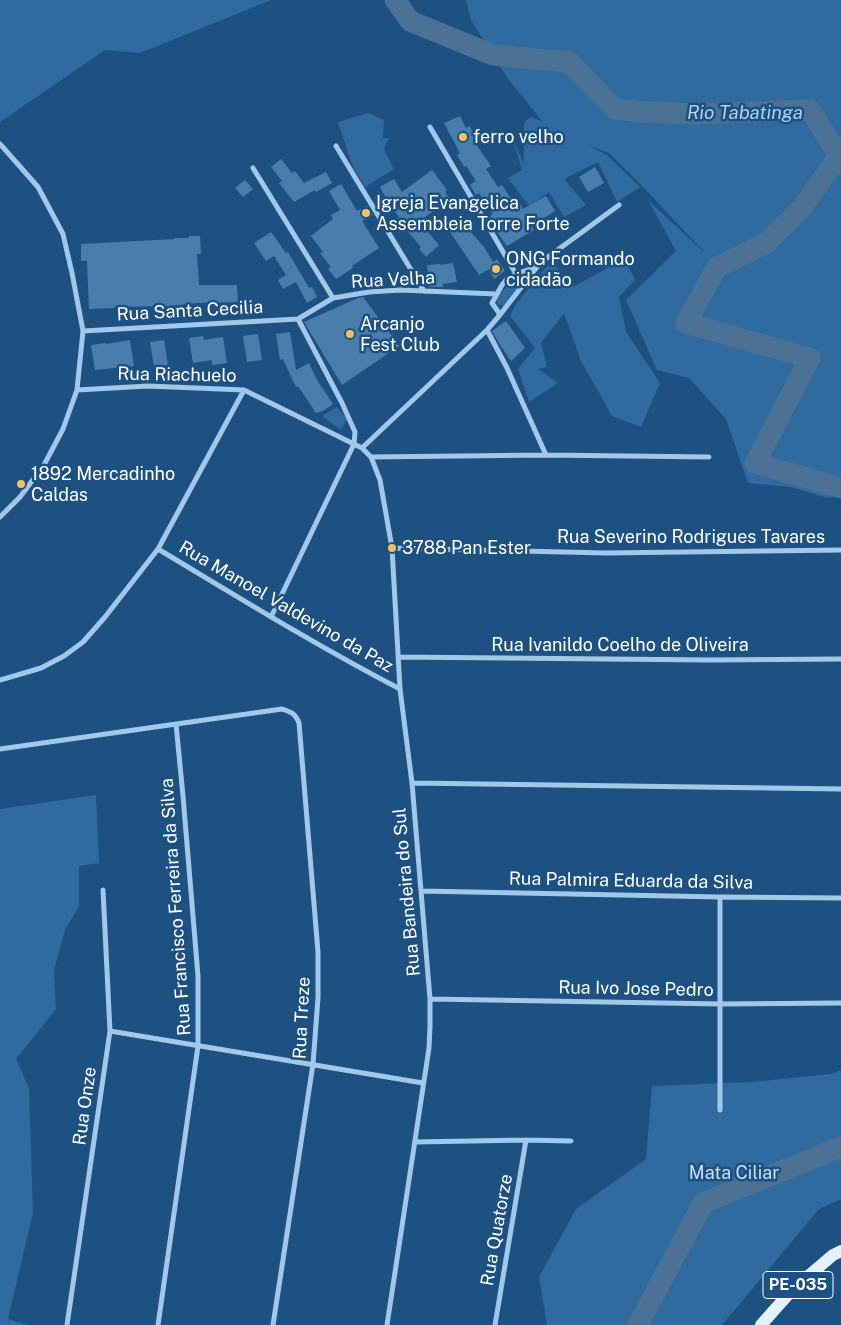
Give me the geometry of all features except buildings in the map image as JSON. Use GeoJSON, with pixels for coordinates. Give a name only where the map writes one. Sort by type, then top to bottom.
{"type":"FeatureCollection","features":[{"type":"Feature","properties":{"kind":"main road","name":"PE-035"},"geometry":{"type":"LineString","coordinates":[[761,1325],[792,1289],[833,1255],[841,1251]]}},
{"type":"Feature","properties":{"kind":"street"},"geometry":{"type":"LineString","coordinates":[[430,127],[516,274]]}},
{"type":"Feature","properties":{"kind":"street"},"geometry":{"type":"LineString","coordinates":[[0,144],[38,186],[63,234],[83,331],[77,390],[63,429],[44,465],[20,497],[0,516]]}},
{"type":"Feature","properties":{"kind":"street"},"geometry":{"type":"LineString","coordinates":[[336,146],[424,291]]}},
{"type":"Feature","properties":{"kind":"street"},"geometry":{"type":"LineString","coordinates":[[253,168],[333,298]]}},
{"type":"Feature","properties":{"kind":"street"},"geometry":{"type":"LineString","coordinates":[[499,316],[492,302],[506,280],[516,274],[534,268],[619,205]]}},
{"type":"Feature","properties":{"kind":"street"},"geometry":{"type":"LineString","coordinates":[[362,448],[487,330],[540,263]]}},
{"type":"Feature","properties":{"kind":"street","name":"Rua Velha"},"geometry":{"type":"LineString","coordinates":[[298,319],[333,298],[369,292],[400,290],[496,294]]}},
{"type":"Feature","properties":{"kind":"street"},"geometry":{"type":"LineString","coordinates":[[271,617],[354,444],[355,432],[342,402],[298,319]]}},
{"type":"Feature","properties":{"kind":"street","name":"Rua Santa Cecilia"},"geometry":{"type":"LineString","coordinates":[[83,331],[298,319]]}},
{"type":"Feature","properties":{"kind":"street"},"geometry":{"type":"LineString","coordinates":[[487,330],[546,455]]}},
{"type":"Feature","properties":{"kind":"street","name":"Rua Riachuelo"},"geometry":{"type":"LineString","coordinates":[[77,390],[148,386],[244,390],[354,444]]}},
{"type":"Feature","properties":{"kind":"street"},"geometry":{"type":"LineString","coordinates":[[0,680],[41,668],[64,656],[83,642],[105,617],[158,549],[244,390]]}},
{"type":"Feature","properties":{"kind":"street","name":"Rua Bandeira do Sul"},"geometry":{"type":"LineString","coordinates":[[354,444],[362,448],[371,457],[380,480],[392,548],[400,689],[412,783],[430,999],[429,1048],[387,1325]]}},
{"type":"Feature","properties":{"kind":"street"},"geometry":{"type":"LineString","coordinates":[[371,457],[546,455],[709,457]]}},
{"type":"Feature","properties":{"kind":"street","name":"Rua Severino Rodrigues Tavares"},"geometry":{"type":"LineString","coordinates":[[392,548],[606,553],[841,550]]}},
{"type":"Feature","properties":{"kind":"street","name":"Rua Manoel Valdevino da Paz"},"geometry":{"type":"LineString","coordinates":[[158,549],[347,661],[400,689]]}},
{"type":"Feature","properties":{"kind":"street","name":"Rua Ivanildo Coelho de Oliveira"},"geometry":{"type":"LineString","coordinates":[[399,657],[701,660],[841,659]]}},
{"type":"Feature","properties":{"kind":"street","name":"Rua Treze"},"geometry":{"type":"LineString","coordinates":[[176,724],[282,709],[296,715],[299,723],[318,952],[318,998],[313,1064],[273,1325]]}},
{"type":"Feature","properties":{"kind":"street"},"geometry":{"type":"LineString","coordinates":[[0,748],[176,724]]}},
{"type":"Feature","properties":{"kind":"street","name":"Rua Francisco Ferreira da Silva"},"geometry":{"type":"LineString","coordinates":[[158,1325],[198,1046],[198,976],[176,724]]}},
{"type":"Feature","properties":{"kind":"street"},"geometry":{"type":"LineString","coordinates":[[412,783],[841,789]]}},
{"type":"Feature","properties":{"kind":"street","name":"Rua Onze"},"geometry":{"type":"LineString","coordinates":[[67,1325],[110,1031],[103,890]]}},
{"type":"Feature","properties":{"kind":"street","name":"Rua Palmira Eduarda da Silva"},"geometry":{"type":"LineString","coordinates":[[421,891],[841,898]]}},
{"type":"Feature","properties":{"kind":"street"},"geometry":{"type":"LineString","coordinates":[[720,897],[720,1110]]}},
{"type":"Feature","properties":{"kind":"street","name":"Rua Ivo Jose Pedro"},"geometry":{"type":"LineString","coordinates":[[430,999],[721,1004],[841,1003]]}},
{"type":"Feature","properties":{"kind":"street"},"geometry":{"type":"LineString","coordinates":[[110,1031],[424,1083]]}},
{"type":"Feature","properties":{"kind":"street"},"geometry":{"type":"LineString","coordinates":[[415,1142],[526,1140],[571,1142]]}},
{"type":"Feature","properties":{"kind":"street","name":"Rua Quatorze"},"geometry":{"type":"LineString","coordinates":[[495,1325],[526,1140]]}},
{"type":"Feature","properties":{"kind":"green space"},"geometry":{"type":"Polygon","coordinates":[[[0,0],[271,0],[140,53],[105,50],[0,122],[0,0]]]}},
{"type":"Feature","properties":{"kind":"green space"},"geometry":{"type":"Polygon","coordinates":[[[466,0],[841,0],[841,495],[828,498],[791,487],[748,483],[726,419],[689,378],[657,370],[626,300],[676,251],[648,200],[708,256],[609,153],[588,145],[607,155],[640,187],[617,202],[598,162],[564,179],[586,205],[564,217],[549,192],[529,206],[508,178],[522,170],[513,140],[524,164],[524,122],[531,117],[543,122],[509,80],[471,20],[466,0]]]}},
{"type":"Feature","properties":{"kind":"green space"},"geometry":{"type":"Polygon","coordinates":[[[368,113],[384,120],[383,138],[389,138],[384,149],[394,169],[365,187],[352,165],[338,122],[368,113]]]}},
{"type":"Feature","properties":{"kind":"green space"},"geometry":{"type":"Polygon","coordinates":[[[611,254],[624,258],[635,280],[619,297],[626,332],[660,383],[641,427],[612,416],[581,361],[564,313],[541,343],[547,367],[538,369],[558,383],[529,402],[518,369],[535,348],[510,316],[516,304],[547,266],[555,265],[573,287],[606,269],[611,254]]]}},
{"type":"Feature","properties":{"kind":"green space"},"geometry":{"type":"Polygon","coordinates":[[[526,275],[522,285],[504,306],[498,305],[497,300],[506,287],[512,281],[526,275]]]}},
{"type":"Feature","properties":{"kind":"green space"},"geometry":{"type":"Polygon","coordinates":[[[337,407],[347,419],[341,430],[322,416],[337,407]]]}},
{"type":"Feature","properties":{"kind":"green space"},"geometry":{"type":"Polygon","coordinates":[[[96,795],[99,863],[79,866],[79,906],[65,930],[54,971],[56,1009],[16,1059],[29,1088],[33,1213],[8,1319],[28,1325],[0,1325],[0,809],[96,795]]]}},
{"type":"Feature","properties":{"kind":"green space","name":"Mata Ciliar"},"geometry":{"type":"Polygon","coordinates":[[[841,1070],[841,1199],[819,1209],[722,1325],[547,1325],[539,1277],[576,1209],[646,1159],[652,1086],[752,1082],[831,1074],[841,1070]]]}},
{"type":"Feature","properties":{"kind":"waterway","name":"Rio Tabatinga"},"geometry":{"type":"LineString","coordinates":[[395,0],[410,21],[493,55],[569,62],[615,109],[696,114],[810,110],[839,156],[801,209],[765,244],[717,267],[686,323],[810,358],[755,463],[841,488]]}},
{"type":"Feature","properties":{"kind":"waterway","name":"Rio Tabatinga"},"geometry":{"type":"LineString","coordinates":[[638,1325],[703,1203],[841,1147]]}},
{"type":"Feature","properties":{"kind":"place","name":"ferro velho"},"geometry":{"type":"Point","coordinates":[463,137]}},
{"type":"Feature","properties":{"kind":"place","name":"Igreja Evangelica Assembleia Torre Forte"},"geometry":{"type":"Point","coordinates":[366,213]}},
{"type":"Feature","properties":{"kind":"place","name":"ONG Formando cidadão"},"geometry":{"type":"Point","coordinates":[496,269]}},
{"type":"Feature","properties":{"kind":"place","name":"Arcanjo Fest Club"},"geometry":{"type":"Point","coordinates":[350,334]}},
{"type":"Feature","properties":{"kind":"place","name":"1892 Mercadinho Caldas"},"geometry":{"type":"Point","coordinates":[21,484]}},
{"type":"Feature","properties":{"kind":"place","name":"3788 Pan Ester"},"geometry":{"type":"Point","coordinates":[392,548]}}]}
